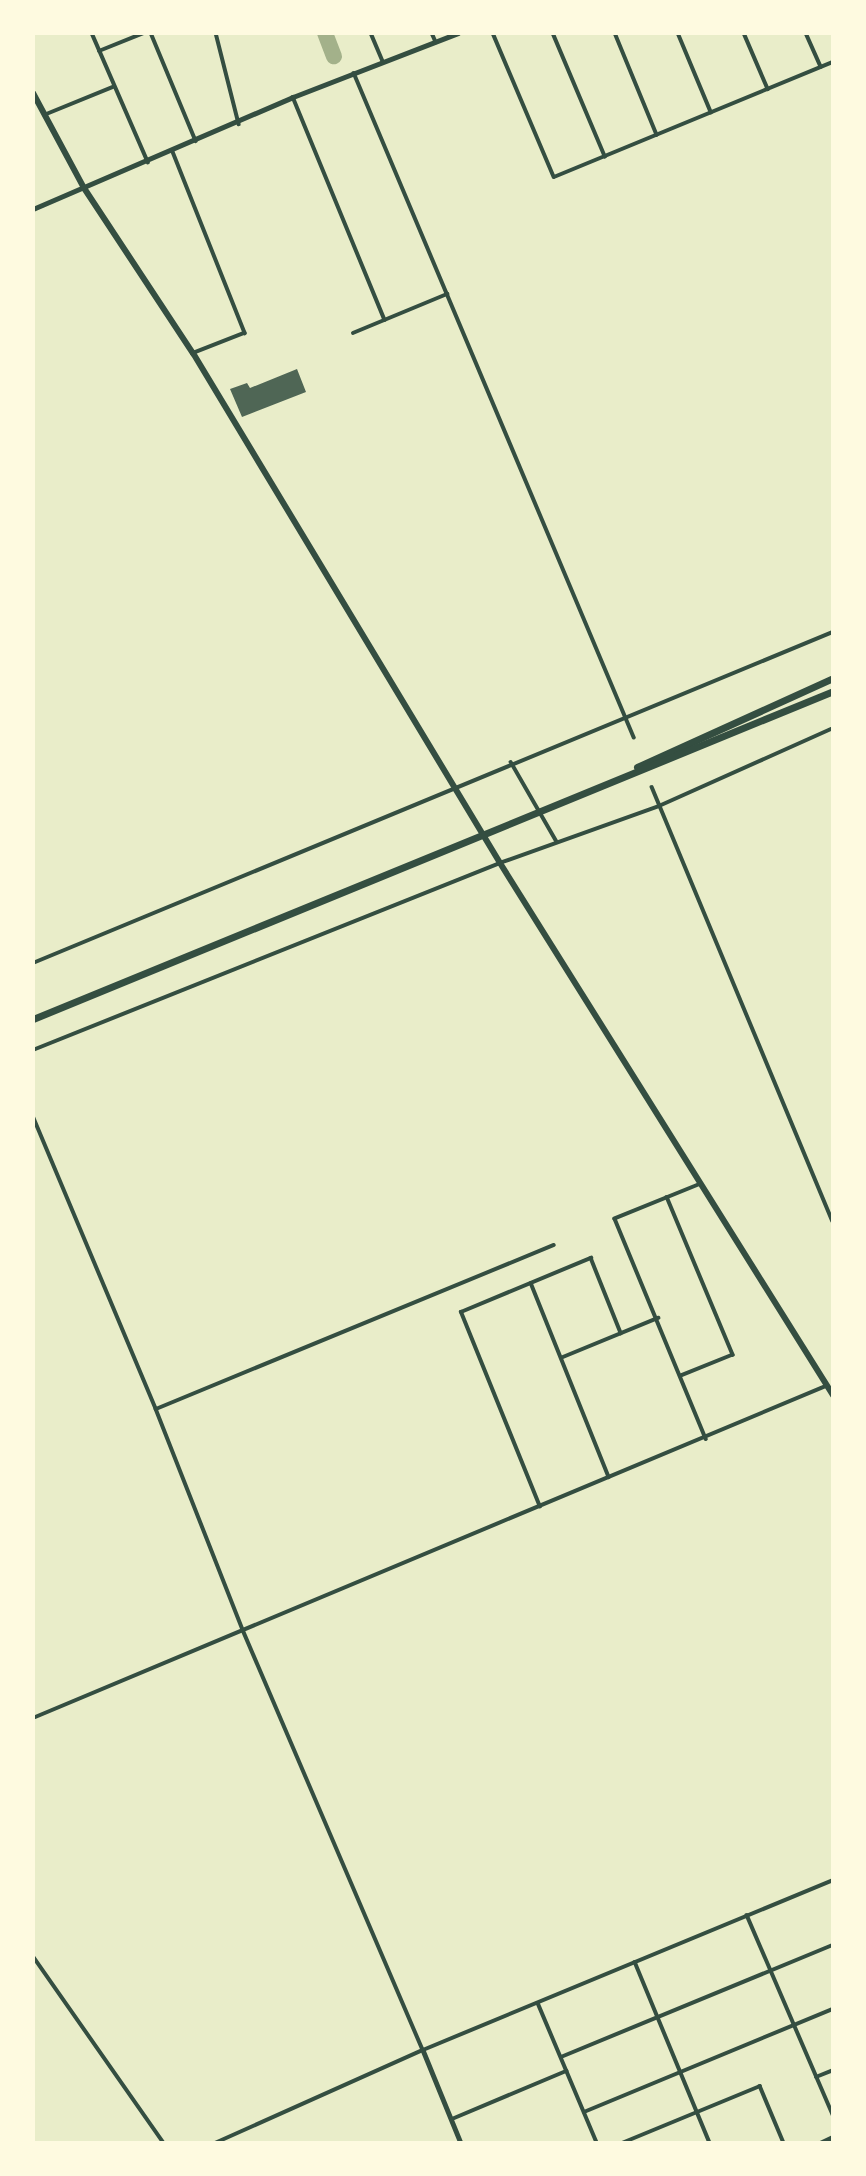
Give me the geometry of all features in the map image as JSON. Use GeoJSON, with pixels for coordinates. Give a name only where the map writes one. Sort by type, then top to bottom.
{"type":"FeatureCollection","features":[{"type":"Feature","properties":{"kind":"highway"},"geometry":{"type":"LineString","coordinates":[[33,93],[84,188],[193,353],[500,863],[833,1395]]}},
{"type":"Feature","properties":{"kind":"highway"},"geometry":{"type":"LineString","coordinates":[[569,798],[833,678]]}},
{"type":"Feature","properties":{"kind":"highway"},"geometry":{"type":"LineString","coordinates":[[33,1019],[833,691]]}},
{"type":"Feature","properties":{"kind":"street"},"geometry":{"type":"LineString","coordinates":[[92,33],[113,87],[148,162]]}},
{"type":"Feature","properties":{"kind":"street"},"geometry":{"type":"LineString","coordinates":[[99,51],[144,33]]}},
{"type":"Feature","properties":{"kind":"street"},"geometry":{"type":"LineString","coordinates":[[151,33],[196,141]]}},
{"type":"Feature","properties":{"kind":"street"},"geometry":{"type":"LineString","coordinates":[[216,33],[239,124]]}},
{"type":"Feature","properties":{"kind":"street"},"geometry":{"type":"LineString","coordinates":[[371,33],[383,61]]}},
{"type":"Feature","properties":{"kind":"street"},"geometry":{"type":"LineString","coordinates":[[432,33],[436,42]]}},
{"type":"Feature","properties":{"kind":"street"},"geometry":{"type":"LineString","coordinates":[[33,209],[239,124],[293,97],[458,33]]}},
{"type":"Feature","properties":{"kind":"street"},"geometry":{"type":"LineString","coordinates":[[493,33],[554,177],[833,62]]}},
{"type":"Feature","properties":{"kind":"street"},"geometry":{"type":"LineString","coordinates":[[553,33],[605,156]]}},
{"type":"Feature","properties":{"kind":"street"},"geometry":{"type":"LineString","coordinates":[[615,33],[657,135]]}},
{"type":"Feature","properties":{"kind":"street"},"geometry":{"type":"LineString","coordinates":[[678,33],[711,112]]}},
{"type":"Feature","properties":{"kind":"street"},"geometry":{"type":"LineString","coordinates":[[744,33],[768,89]]}},
{"type":"Feature","properties":{"kind":"street"},"geometry":{"type":"LineString","coordinates":[[806,33],[821,67]]}},
{"type":"Feature","properties":{"kind":"street"},"geometry":{"type":"LineString","coordinates":[[354,73],[628,717],[634,737]]}},
{"type":"Feature","properties":{"kind":"street"},"geometry":{"type":"LineString","coordinates":[[43,116],[113,87]]}},
{"type":"Feature","properties":{"kind":"street"},"geometry":{"type":"LineString","coordinates":[[293,97],[384,320]]}},
{"type":"Feature","properties":{"kind":"street"},"geometry":{"type":"LineString","coordinates":[[173,152],[245,333],[193,353]]}},
{"type":"Feature","properties":{"kind":"street"},"geometry":{"type":"LineString","coordinates":[[354,333],[447,293]]}},
{"type":"Feature","properties":{"kind":"street"},"geometry":{"type":"LineString","coordinates":[[33,963],[511,762],[833,632]]}},
{"type":"Feature","properties":{"kind":"street"},"geometry":{"type":"LineString","coordinates":[[33,1050],[500,863],[659,806],[833,728]]}},
{"type":"Feature","properties":{"kind":"street"},"geometry":{"type":"LineString","coordinates":[[511,762],[557,842]]}},
{"type":"Feature","properties":{"kind":"street"},"geometry":{"type":"LineString","coordinates":[[652,787],[833,1221]]}},
{"type":"Feature","properties":{"kind":"street"},"geometry":{"type":"LineString","coordinates":[[33,1116],[156,1409],[243,1630],[461,2143]]}},
{"type":"Feature","properties":{"kind":"street"},"geometry":{"type":"LineString","coordinates":[[701,1183],[615,1219],[706,1439]]}},
{"type":"Feature","properties":{"kind":"street"},"geometry":{"type":"LineString","coordinates":[[667,1197],[733,1355],[681,1376]]}},
{"type":"Feature","properties":{"kind":"street"},"geometry":{"type":"LineString","coordinates":[[156,1409],[554,1245]]}},
{"type":"Feature","properties":{"kind":"street"},"geometry":{"type":"LineString","coordinates":[[540,1507],[461,1311],[591,1258],[621,1333]]}},
{"type":"Feature","properties":{"kind":"street"},"geometry":{"type":"LineString","coordinates":[[531,1283],[609,1478]]}},
{"type":"Feature","properties":{"kind":"street"},"geometry":{"type":"LineString","coordinates":[[562,1357],[658,1318]]}},
{"type":"Feature","properties":{"kind":"street"},"geometry":{"type":"LineString","coordinates":[[33,1718],[706,1439],[827,1385]]}},
{"type":"Feature","properties":{"kind":"street"},"geometry":{"type":"LineString","coordinates":[[215,2143],[423,2050],[833,1880]]}},
{"type":"Feature","properties":{"kind":"street"},"geometry":{"type":"LineString","coordinates":[[747,1915],[833,2115]]}},
{"type":"Feature","properties":{"kind":"street"},"geometry":{"type":"LineString","coordinates":[[561,2057],[833,1945]]}},
{"type":"Feature","properties":{"kind":"street"},"geometry":{"type":"LineString","coordinates":[[33,1956],[164,2143]]}},
{"type":"Feature","properties":{"kind":"street"},"geometry":{"type":"LineString","coordinates":[[635,1962],[710,2143]]}},
{"type":"Feature","properties":{"kind":"street"},"geometry":{"type":"LineString","coordinates":[[538,2002],[595,2142]]}},
{"type":"Feature","properties":{"kind":"street"},"geometry":{"type":"LineString","coordinates":[[584,2112],[833,2009]]}},
{"type":"Feature","properties":{"kind":"street"},"geometry":{"type":"LineString","coordinates":[[817,2077],[833,2070]]}},
{"type":"Feature","properties":{"kind":"street"},"geometry":{"type":"LineString","coordinates":[[452,2119],[567,2071]]}},
{"type":"Feature","properties":{"kind":"street"},"geometry":{"type":"LineString","coordinates":[[622,2143],[760,2086],[784,2143]]}},
{"type":"Feature","properties":{"kind":"street"},"geometry":{"type":"LineString","coordinates":[[820,2143],[833,2137]]}},
{"type":"Feature","properties":{"kind":"building"},"geometry":{"type":"Polygon","coordinates":[[[297,369],[306,392],[242,417],[230,389],[247,383],[250,388],[297,369]]]}},
{"type":"Feature","properties":{"kind":"waterway"},"geometry":{"type":"LineString","coordinates":[[325,33],[334,56]]}}]}
